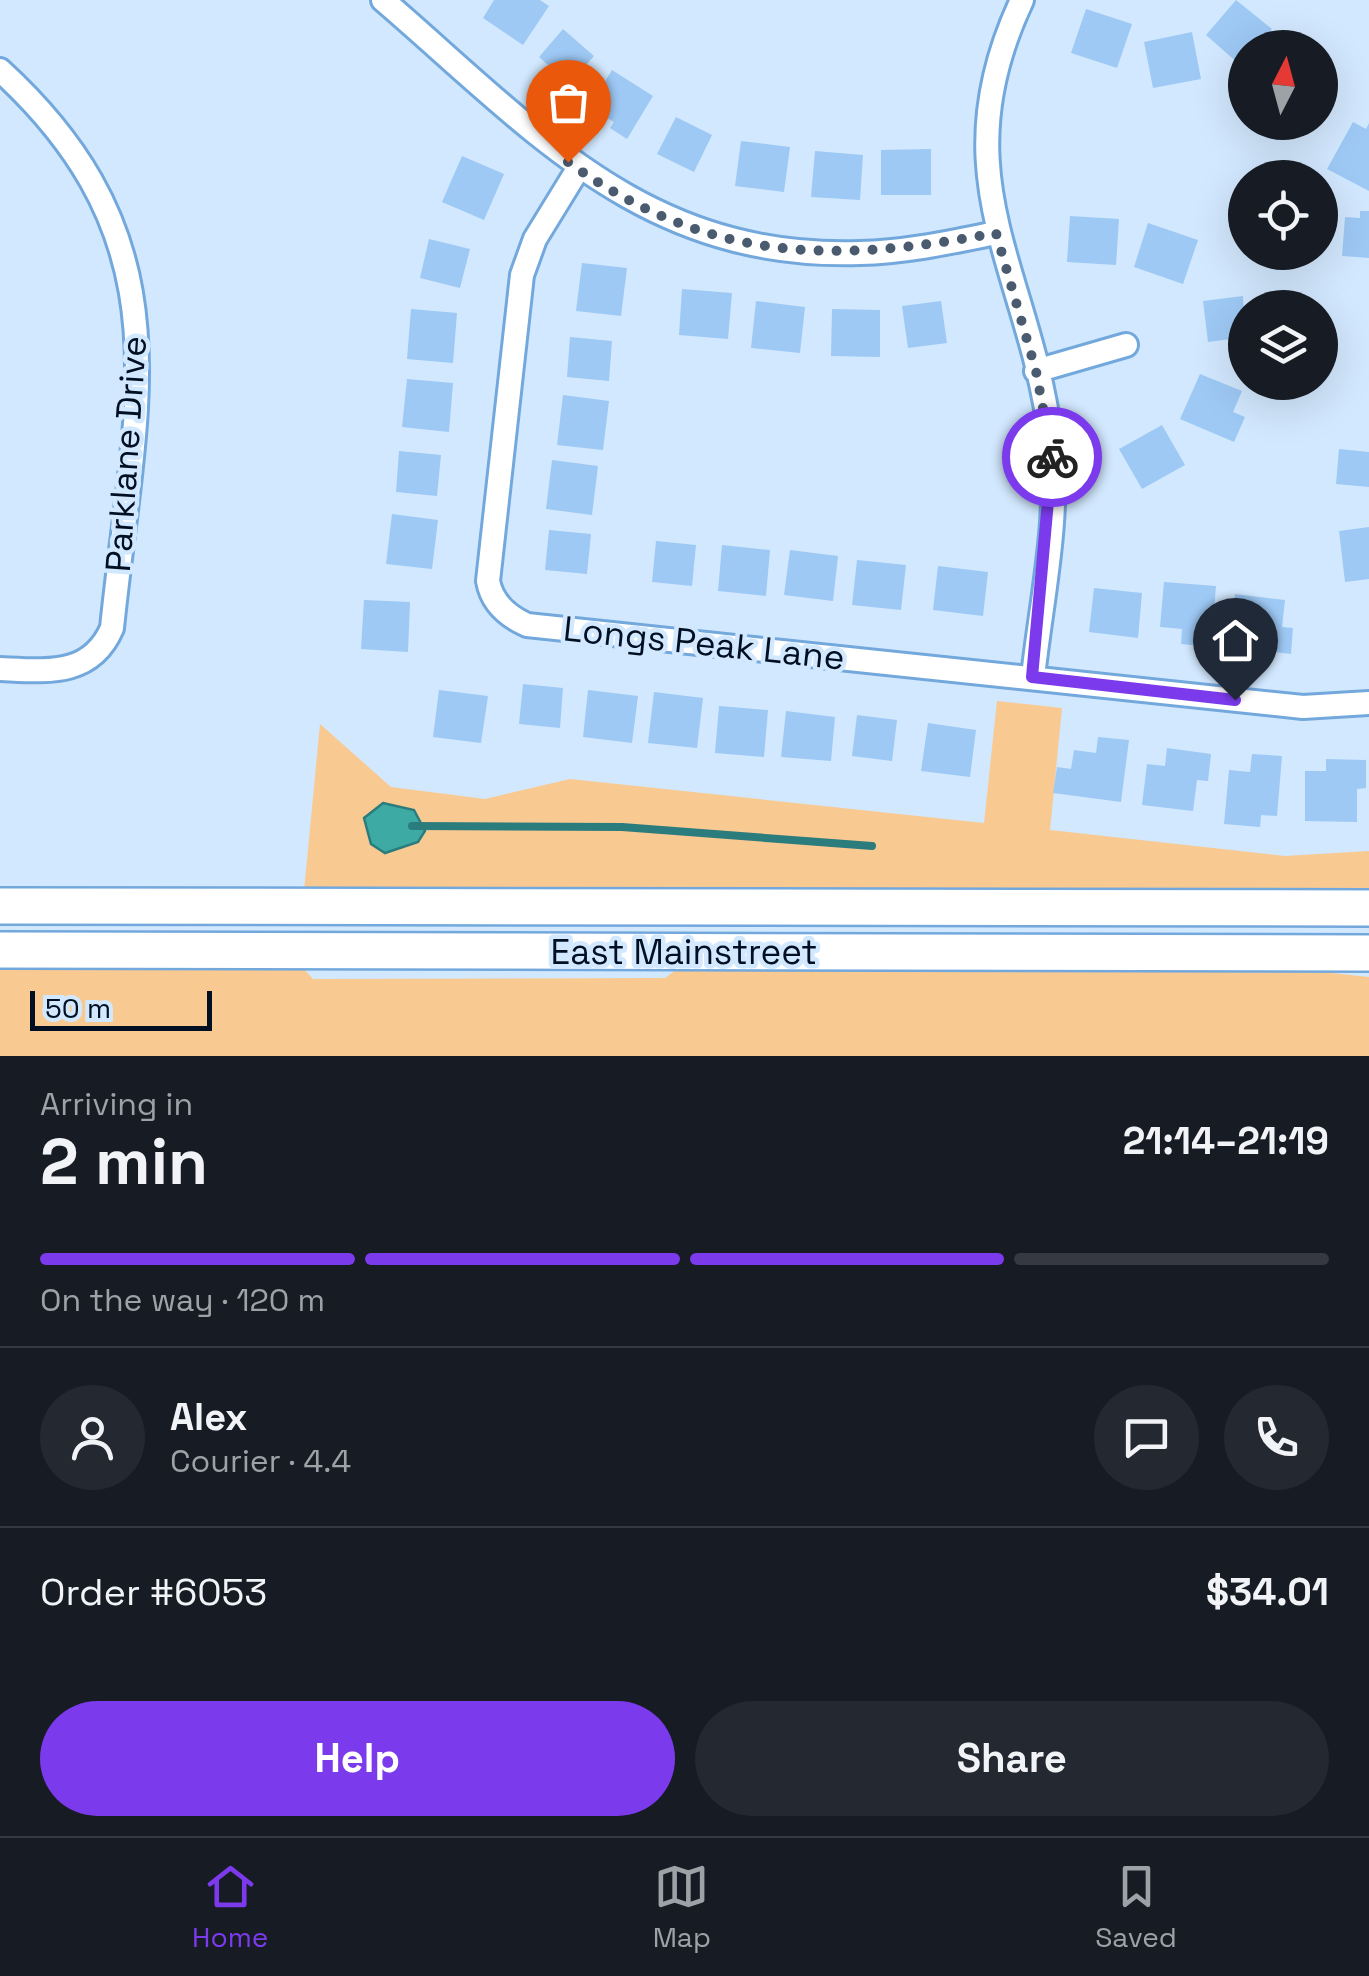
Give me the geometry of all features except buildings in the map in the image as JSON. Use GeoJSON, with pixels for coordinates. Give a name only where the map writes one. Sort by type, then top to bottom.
{"type":"FeatureCollection","features":[{"type":"Feature","properties":{"kind":"main road","name":"East Mainstreet"},"geometry":{"type":"LineString","coordinates":[[0,906],[1369,908]]}},
{"type":"Feature","properties":{"kind":"main road","name":"East Mainstreet"},"geometry":{"type":"LineString","coordinates":[[0,950],[1369,953]]}},
{"type":"Feature","properties":{"kind":"street"},"geometry":{"type":"LineString","coordinates":[[383,0],[578,169],[625,198],[680,223],[785,250],[873,253],[996,233]]}},
{"type":"Feature","properties":{"kind":"street"},"geometry":{"type":"LineString","coordinates":[[1022,0],[1000,56],[987,126],[988,186],[996,233],[1036,371],[1048,424],[1053,478],[1032,677]]}},
{"type":"Feature","properties":{"kind":"street","name":"Parklane Drive"},"geometry":{"type":"LineString","coordinates":[[0,70],[68,146],[113,221],[128,262],[139,356],[112,628],[102,650],[86,663],[65,668],[0,669]]}},
{"type":"Feature","properties":{"kind":"street"},"geometry":{"type":"LineString","coordinates":[[479,622],[499,606],[488,581],[522,275],[535,239],[578,169]]}},
{"type":"Feature","properties":{"kind":"street"},"geometry":{"type":"LineString","coordinates":[[1036,371],[1126,345]]}},
{"type":"Feature","properties":{"kind":"street","name":"Longs Peak Lane"},"geometry":{"type":"LineString","coordinates":[[499,606],[527,624],[1304,707],[1369,703]]}},
{"type":"Feature","properties":{"kind":"shaded area"},"geometry":{"type":"Polygon","coordinates":[[[997,701],[1062,708],[1050,830],[1285,856],[1369,851],[1369,892],[304,891],[320,724],[391,787],[485,799],[570,779],[984,823],[997,701]]]}},
{"type":"Feature","properties":{"kind":"shaded area"},"geometry":{"type":"Polygon","coordinates":[[[383,803],[414,810],[425,831],[418,842],[385,853],[371,844],[364,818],[383,803]]]}},
{"type":"Feature","properties":{"kind":"shaded area"},"geometry":{"type":"Polygon","coordinates":[[[0,966],[302,967],[313,979],[665,978],[680,967],[1304,970],[1369,977],[1369,1056],[0,1056],[0,966]]]}},
{"type":"Feature","properties":{"kind":"waterway"},"geometry":{"type":"LineString","coordinates":[[412,826],[622,827],[872,846]]}},
{"type":"Feature","properties":{"kind":"way so far"},"geometry":{"type":"LineString","coordinates":[[568,162],[655,213],[726,238],[785,250],[861,254],[996,233],[1023,319],[1052,457]]}},
{"type":"Feature","properties":{"kind":"route"},"geometry":{"type":"LineString","coordinates":[[1052,457],[1052,494],[1032,677],[1235,700]]}}]}
